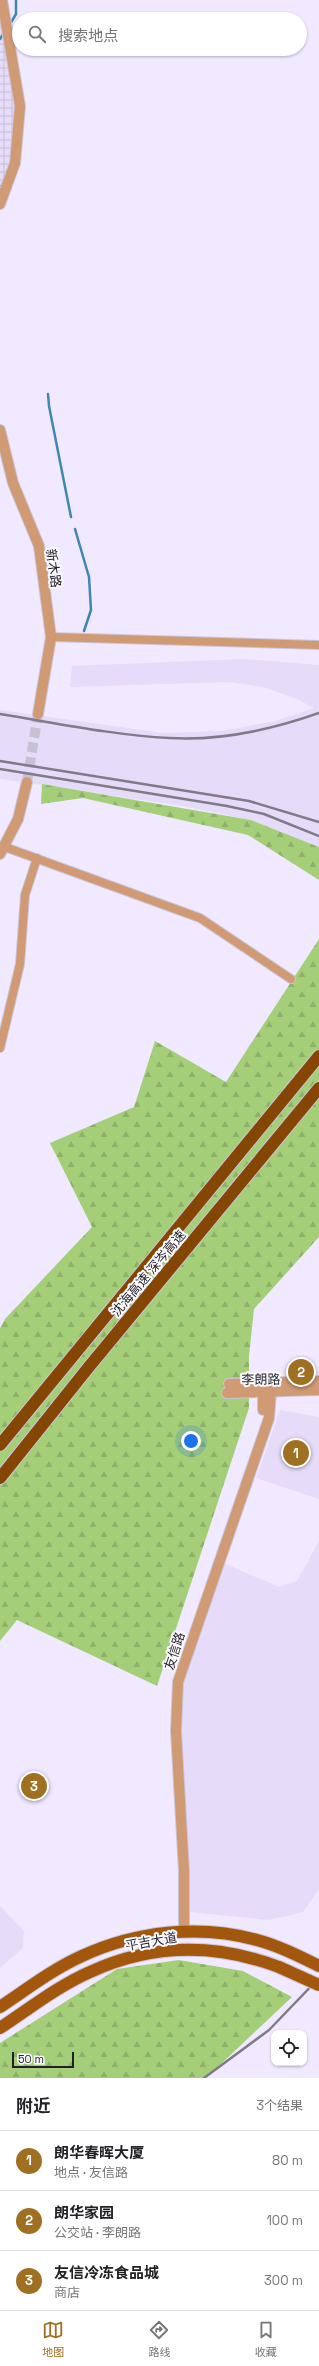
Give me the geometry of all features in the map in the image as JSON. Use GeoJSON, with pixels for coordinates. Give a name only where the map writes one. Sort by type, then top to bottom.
{"type":"FeatureCollection","features":[{"type":"Feature","properties":{"kind":"highway","name":"沈海高速 深岑高速"},"geometry":{"type":"LineString","coordinates":[[0,1445],[260,1125],[319,1056]]}},
{"type":"Feature","properties":{"kind":"highway","name":"沈海高速 深岑高速"},"geometry":{"type":"LineString","coordinates":[[0,1478],[88,1368],[319,1088]]}},
{"type":"Feature","properties":{"kind":"main road","name":"平吉大道"},"geometry":{"type":"LineString","coordinates":[[0,2007],[55,1970],[83,1955],[144,1936],[181,1931],[228,1934],[258,1940],[319,1966]]}},
{"type":"Feature","properties":{"kind":"main road","name":"平吉大道"},"geometry":{"type":"LineString","coordinates":[[0,2028],[64,1985],[90,1972],[148,1953],[173,1949],[226,1951],[253,1957],[319,1985]]}},
{"type":"Feature","properties":{"kind":"street"},"geometry":{"type":"LineString","coordinates":[[0,204],[15,163],[20,106],[2,0]]}},
{"type":"Feature","properties":{"kind":"street","name":"新木路"},"geometry":{"type":"LineString","coordinates":[[0,430],[12,483],[39,546],[51,637],[38,714]]}},
{"type":"Feature","properties":{"kind":"street"},"geometry":{"type":"LineString","coordinates":[[51,637],[319,645]]}},
{"type":"Feature","properties":{"kind":"street"},"geometry":{"type":"LineString","coordinates":[[27,782],[18,819],[3,851],[37,858],[200,918],[291,979]]}},
{"type":"Feature","properties":{"kind":"street"},"geometry":{"type":"LineString","coordinates":[[0,1048],[20,964],[26,895],[37,858]]}},
{"type":"Feature","properties":{"kind":"street","name":"李朗路"},"geometry":{"type":"LineString","coordinates":[[319,1381],[228,1388],[267,1392],[319,1390]]}},
{"type":"Feature","properties":{"kind":"street","name":"友信路"},"geometry":{"type":"LineString","coordinates":[[181,1931],[184,1871],[176,1731],[178,1682],[269,1418],[267,1392]]}},
{"type":"Feature","properties":{"kind":"shaded area"},"geometry":{"type":"Polygon","coordinates":[[[0,18],[15,106],[10,162],[0,190],[0,18]]]}},
{"type":"Feature","properties":{"kind":"shaded area"},"geometry":{"type":"Polygon","coordinates":[[[243,659],[319,665],[319,847],[251,820],[183,806],[0,779],[0,710],[163,733],[222,731],[275,721],[314,708],[297,699],[263,687],[230,682],[70,687],[72,666],[243,659]]]}},
{"type":"Feature","properties":{"kind":"shaded area"},"geometry":{"type":"Polygon","coordinates":[[[280,1410],[319,1417],[319,1499],[256,1478],[280,1410]]]}},
{"type":"Feature","properties":{"kind":"shaded area"},"geometry":{"type":"Polygon","coordinates":[[[319,1541],[319,1889],[303,1912],[269,1920],[190,1912],[184,1907],[178,1681],[221,1562],[279,1587],[297,1581],[319,1541]]]}},
{"type":"Feature","properties":{"kind":"shaded area"},"geometry":{"type":"Polygon","coordinates":[[[0,1906],[24,1931],[23,1948],[0,1968],[0,1906]]]}},
{"type":"Feature","properties":{"kind":"green space"},"geometry":{"type":"Polygon","coordinates":[[[42,784],[251,820],[319,847],[319,880],[248,835],[83,798],[41,804],[42,784]]]}},
{"type":"Feature","properties":{"kind":"green space"},"geometry":{"type":"Polygon","coordinates":[[[319,939],[319,1237],[254,1309],[249,1356],[249,1408],[157,1686],[17,1620],[0,1641],[0,1328],[5,1319],[92,1227],[50,1143],[134,1107],[155,1041],[226,1082],[319,939]]]}},
{"type":"Feature","properties":{"kind":"green space"},"geometry":{"type":"Polygon","coordinates":[[[179,1960],[243,1971],[292,1997],[206,2078],[0,2078],[0,2043],[117,1969],[179,1960]]]}},
{"type":"Feature","properties":{"kind":"waterway"},"geometry":{"type":"LineString","coordinates":[[16,0],[16,12]]}},
{"type":"Feature","properties":{"kind":"waterway"},"geometry":{"type":"LineString","coordinates":[[9,26],[12,21]]}},
{"type":"Feature","properties":{"kind":"waterway"},"geometry":{"type":"LineString","coordinates":[[0,39],[4,33]]}},
{"type":"Feature","properties":{"kind":"waterway"},"geometry":{"type":"LineString","coordinates":[[48,394],[49,406],[71,517]]}},
{"type":"Feature","properties":{"kind":"waterway"},"geometry":{"type":"LineString","coordinates":[[75,529],[89,577],[91,610],[84,631]]}},
{"type":"Feature","properties":{"kind":"tunnel"},"geometry":{"type":"LineString","coordinates":[[27,782],[38,714]]}},
{"type":"Feature","properties":{"kind":"railway"},"geometry":{"type":"LineString","coordinates":[[0,714],[127,734],[169,738],[207,738],[264,729],[319,713]]}},
{"type":"Feature","properties":{"kind":"railway"},"geometry":{"type":"LineString","coordinates":[[0,761],[249,801],[319,822]]}},
{"type":"Feature","properties":{"kind":"railway"},"geometry":{"type":"LineString","coordinates":[[0,769],[227,806],[264,814],[319,836]]}},
{"type":"Feature","properties":{"kind":"railway"},"geometry":{"type":"LineString","coordinates":[[204,2078],[269,2030],[319,1978]]}},
{"type":"Feature","properties":{"kind":"place","name":"朗华家园"},"geometry":{"type":"Point","coordinates":[301,1372]}},
{"type":"Feature","properties":{"kind":"place","name":"朗华春晖大厦"},"geometry":{"type":"Point","coordinates":[296,1453]}},
{"type":"Feature","properties":{"kind":"place","name":"友信冷冻食品城"},"geometry":{"type":"Point","coordinates":[34,1786]}}]}
